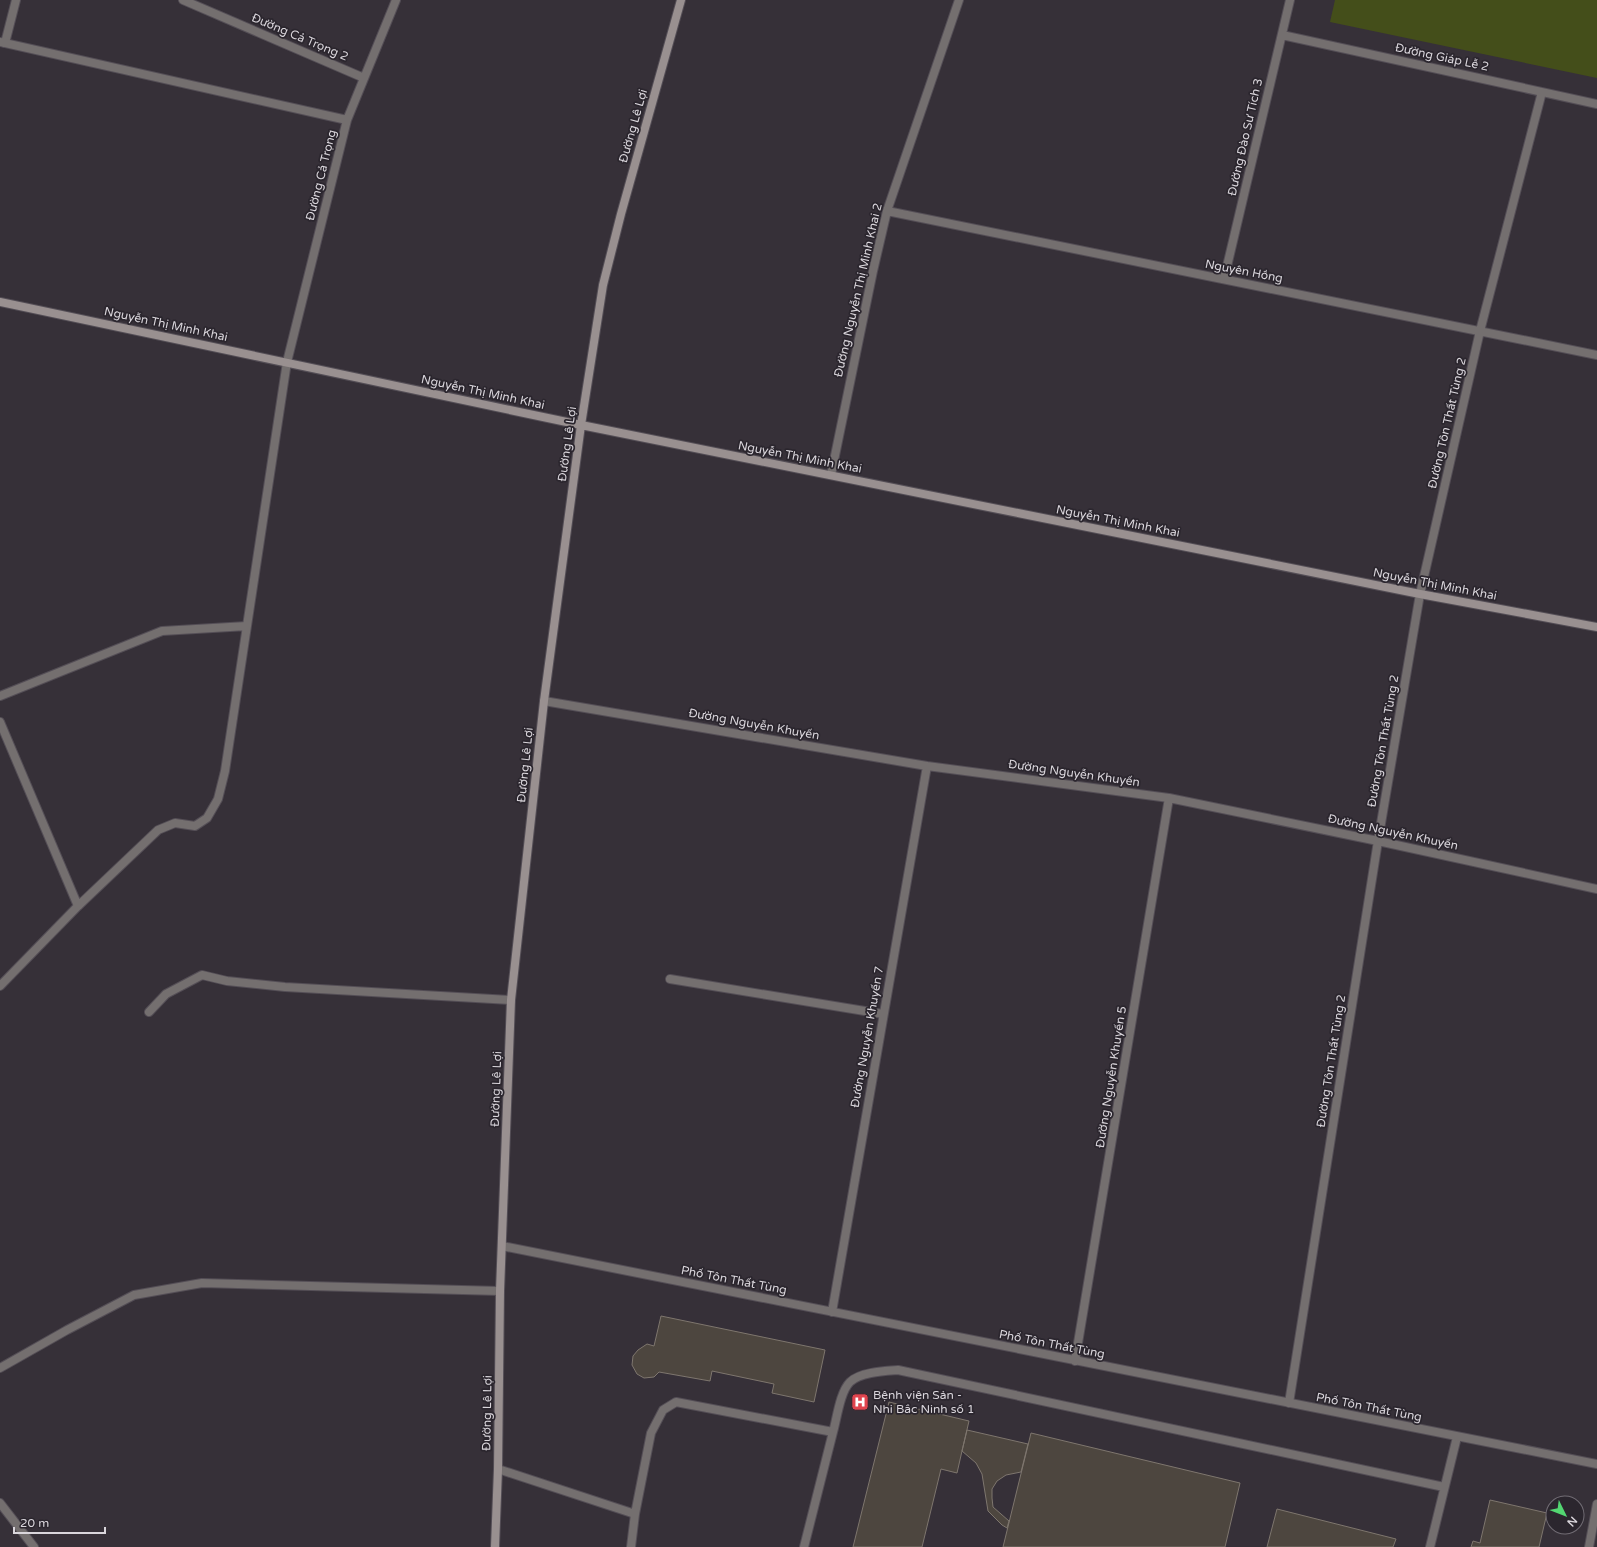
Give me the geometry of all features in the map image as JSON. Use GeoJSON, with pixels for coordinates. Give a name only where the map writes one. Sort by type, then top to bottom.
{"type":"FeatureCollection","features":[{"type":"Feature","properties":{"kind":"main road","name":"Đường Lê Lợi"},"geometry":{"type":"LineString","coordinates":[[495,1547],[498,1468],[500,1291],[512,1000],[544,701],[581,425],[603,285],[621,214],[681,0]]}},
{"type":"Feature","properties":{"kind":"main road","name":"Nguyễn Thị Minh Khai"},"geometry":{"type":"LineString","coordinates":[[0,302],[830,476],[1420,594],[1597,627]]}},
{"type":"Feature","properties":{"kind":"street"},"geometry":{"type":"LineString","coordinates":[[16,0],[3,42],[346,120]]}},
{"type":"Feature","properties":{"kind":"street","name":"Đường Cả Trọng 2"},"geometry":{"type":"LineString","coordinates":[[183,0],[364,78]]}},
{"type":"Feature","properties":{"kind":"street","name":"Đường Cả Trọng"},"geometry":{"type":"LineString","coordinates":[[0,986],[78,906],[158,830],[175,823],[195,826],[207,818],[218,799],[225,771],[287,362],[346,120],[396,0]]}},
{"type":"Feature","properties":{"kind":"street","name":"Đường Nguyễn Thị Minh Khai 2"},"geometry":{"type":"LineString","coordinates":[[830,476],[872,271],[887,212],[959,0]]}},
{"type":"Feature","properties":{"kind":"street","name":"Đường Đào Sư Tích 3"},"geometry":{"type":"LineString","coordinates":[[1224,279],[1290,0]]}},
{"type":"Feature","properties":{"kind":"street","name":"Đường Giáp Lễ 2"},"geometry":{"type":"LineString","coordinates":[[1282,34],[1597,104]]}},
{"type":"Feature","properties":{"kind":"street","name":"Đường Tôn Thất Tùng 2"},"geometry":{"type":"LineString","coordinates":[[1289,1403],[1378,841],[1420,594],[1480,331],[1542,92]]}},
{"type":"Feature","properties":{"kind":"street","name":"Nguyên Hồng"},"geometry":{"type":"LineString","coordinates":[[887,212],[1597,355]]}},
{"type":"Feature","properties":{"kind":"street"},"geometry":{"type":"LineString","coordinates":[[0,696],[162,631],[247,626]]}},
{"type":"Feature","properties":{"kind":"street","name":"Đường Nguyễn Khuyến"},"geometry":{"type":"LineString","coordinates":[[544,701],[927,766],[1169,798],[1378,841],[1597,889]]}},
{"type":"Feature","properties":{"kind":"street"},"geometry":{"type":"LineString","coordinates":[[0,722],[78,906]]}},
{"type":"Feature","properties":{"kind":"street","name":"Đường Nguyễn Khuyến 7"},"geometry":{"type":"LineString","coordinates":[[832,1312],[927,766]]}},
{"type":"Feature","properties":{"kind":"street","name":"Đường Nguyễn Khuyến 5"},"geometry":{"type":"LineString","coordinates":[[1075,1361],[1169,798]]}},
{"type":"Feature","properties":{"kind":"street"},"geometry":{"type":"LineString","coordinates":[[149,1012],[166,994],[202,975],[226,981],[285,987],[512,1000]]}},
{"type":"Feature","properties":{"kind":"street"},"geometry":{"type":"LineString","coordinates":[[670,979],[883,1014]]}},
{"type":"Feature","properties":{"kind":"street","name":"Phố Tôn Thất Tùng"},"geometry":{"type":"LineString","coordinates":[[502,1246],[1597,1464]]}},
{"type":"Feature","properties":{"kind":"street"},"geometry":{"type":"LineString","coordinates":[[0,1368],[67,1330],[134,1295],[202,1283],[500,1291]]}},
{"type":"Feature","properties":{"kind":"street"},"geometry":{"type":"LineString","coordinates":[[804,1547],[844,1391],[851,1381],[865,1374],[898,1370],[1444,1487]]}},
{"type":"Feature","properties":{"kind":"street"},"geometry":{"type":"LineString","coordinates":[[631,1547],[635,1514],[651,1433],[663,1410],[676,1402],[833,1432]]}},
{"type":"Feature","properties":{"kind":"street"},"geometry":{"type":"LineString","coordinates":[[1430,1547],[1457,1437]]}},
{"type":"Feature","properties":{"kind":"street"},"geometry":{"type":"LineString","coordinates":[[498,1468],[635,1514]]}},
{"type":"Feature","properties":{"kind":"street"},"geometry":{"type":"LineString","coordinates":[[0,1503],[34,1547]]}},
{"type":"Feature","properties":{"kind":"street"},"geometry":{"type":"LineString","coordinates":[[1589,1547],[1597,1504]]}},
{"type":"Feature","properties":{"kind":"green space"},"geometry":{"type":"Polygon","coordinates":[[[1335,0],[1597,0],[1597,78],[1330,22],[1335,0]]]}},
{"type":"Feature","properties":{"kind":"building"},"geometry":{"type":"Polygon","coordinates":[[[661,1316],[825,1350],[814,1402],[772,1393],[774,1384],[712,1371],[710,1381],[659,1372],[654,1377],[644,1378],[637,1374],[632,1365],[633,1356],[638,1350],[647,1344],[654,1346],[661,1316]]]}},
{"type":"Feature","properties":{"kind":"building"},"geometry":{"type":"Polygon","coordinates":[[[889,1402],[969,1421],[957,1473],[941,1469],[922,1547],[853,1547],[889,1402]]]}},
{"type":"Feature","properties":{"kind":"building"},"geometry":{"type":"Polygon","coordinates":[[[967,1430],[1028,1444],[1021,1472],[1006,1475],[997,1481],[992,1489],[993,1507],[1009,1521],[1007,1528],[988,1511],[982,1474],[976,1463],[962,1451],[967,1430]]]}},
{"type":"Feature","properties":{"kind":"building"},"geometry":{"type":"Polygon","coordinates":[[[1031,1433],[1240,1483],[1225,1547],[1003,1547],[1031,1433]]]}},
{"type":"Feature","properties":{"kind":"building"},"geometry":{"type":"Polygon","coordinates":[[[1490,1500],[1545,1513],[1545,1522],[1539,1547],[1471,1547],[1473,1541],[1480,1543],[1490,1500]]]}},
{"type":"Feature","properties":{"kind":"building"},"geometry":{"type":"Polygon","coordinates":[[[1277,1509],[1396,1539],[1393,1547],[1267,1547],[1277,1509]]]}},
{"type":"Feature","properties":{"kind":"place","name":"Bệnh viện Sản - Nhi Bắc Ninh số 1"},"geometry":{"type":"Point","coordinates":[860,1402]}}]}
